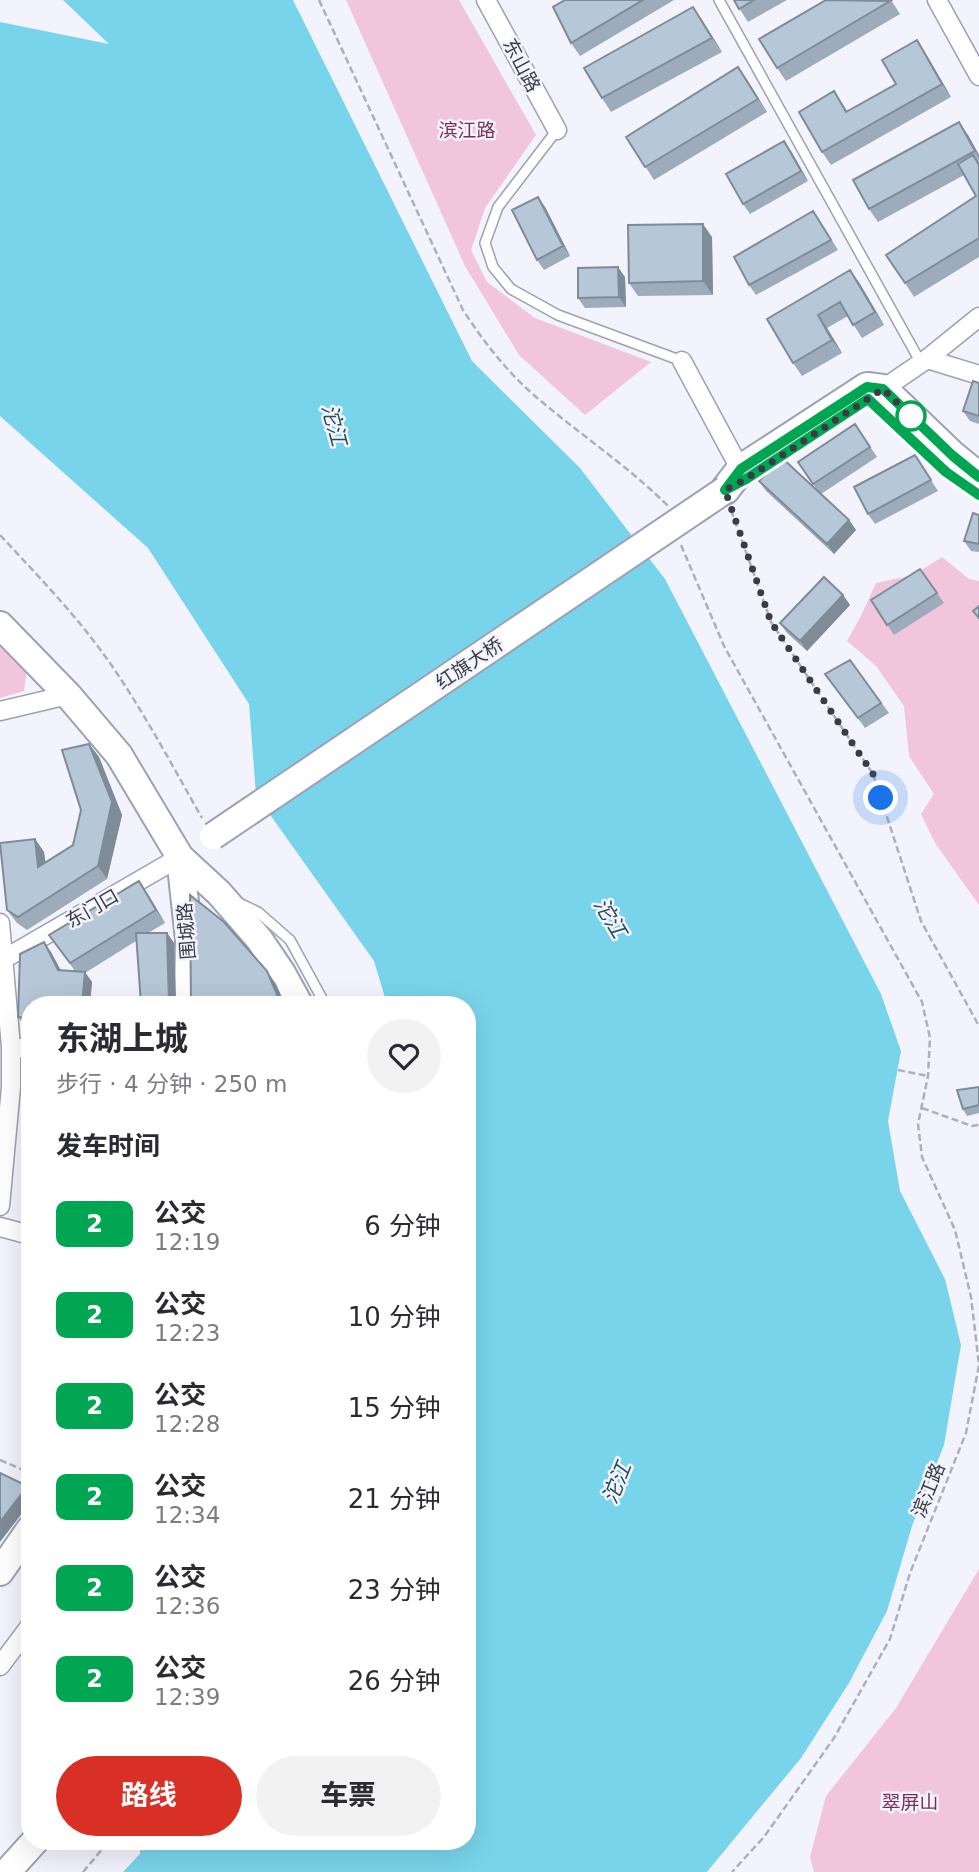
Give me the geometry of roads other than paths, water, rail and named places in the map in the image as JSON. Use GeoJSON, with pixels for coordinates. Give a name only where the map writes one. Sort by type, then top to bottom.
{"type":"FeatureCollection","features":[{"type":"Feature","properties":{"kind":"main road"},"geometry":{"type":"LineString","coordinates":[[876,394],[979,477]]}},
{"type":"Feature","properties":{"kind":"main road"},"geometry":{"type":"LineString","coordinates":[[737,480],[876,394]]}},
{"type":"Feature","properties":{"kind":"main road"},"geometry":{"type":"LineString","coordinates":[[876,394],[946,472],[979,495]]}},
{"type":"Feature","properties":{"kind":"street"},"geometry":{"type":"LineString","coordinates":[[937,0],[979,76]]}},
{"type":"Feature","properties":{"kind":"street","name":"东山路"},"geometry":{"type":"LineString","coordinates":[[491,2],[557,130]]}},
{"type":"Feature","properties":{"kind":"street"},"geometry":{"type":"LineString","coordinates":[[876,394],[924,361],[979,317]]}},
{"type":"Feature","properties":{"kind":"street"},"geometry":{"type":"LineString","coordinates":[[682,361],[737,480]]}},
{"type":"Feature","properties":{"kind":"street"},"geometry":{"type":"LineString","coordinates":[[924,361],[979,375]]}},
{"type":"Feature","properties":{"kind":"street","name":"红旗大桥"},"geometry":{"type":"LineString","coordinates":[[180,857],[737,480]]}},
{"type":"Feature","properties":{"kind":"street"},"geometry":{"type":"LineString","coordinates":[[0,625],[68,695],[119,755],[180,857],[219,893],[259,939],[295,996]]}},
{"type":"Feature","properties":{"kind":"street"},"geometry":{"type":"LineString","coordinates":[[0,710],[68,695]]}},
{"type":"Feature","properties":{"kind":"street","name":"东门口"},"geometry":{"type":"LineString","coordinates":[[2,959],[180,857]]}},
{"type":"Feature","properties":{"kind":"street","name":"围城路"},"geometry":{"type":"LineString","coordinates":[[180,857],[189,939],[188,996]]}},
{"type":"Feature","properties":{"kind":"street"},"geometry":{"type":"LineString","coordinates":[[0,923],[11,1047],[10,1098],[0,1206]]}},
{"type":"Feature","properties":{"kind":"street"},"geometry":{"type":"LineString","coordinates":[[11,1047],[21,1048]]}},
{"type":"Feature","properties":{"kind":"street"},"geometry":{"type":"LineString","coordinates":[[0,1227],[21,1233]]}},
{"type":"Feature","properties":{"kind":"street"},"geometry":{"type":"LineString","coordinates":[[0,1572],[21,1542]]}},
{"type":"Feature","properties":{"kind":"street"},"geometry":{"type":"LineString","coordinates":[[0,1666],[21,1638]]}},
{"type":"Feature","properties":{"kind":"street"},"geometry":{"type":"LineString","coordinates":[[7,1872],[27,1850]]}},
{"type":"Feature","properties":{"kind":"lane"},"geometry":{"type":"LineString","coordinates":[[719,0],[924,361]]}},
{"type":"Feature","properties":{"kind":"lane"},"geometry":{"type":"LineString","coordinates":[[557,130],[498,207],[485,243],[493,267],[511,289],[558,315],[682,361]]}},
{"type":"Feature","properties":{"kind":"lane"},"geometry":{"type":"LineString","coordinates":[[219,893],[258,912],[290,940],[321,996]]}},
{"type":"Feature","properties":{"kind":"water","name":"沱江"},"geometry":{"type":"Polygon","coordinates":[[[63,0],[293,0],[472,361],[580,468],[665,579],[881,994],[901,1051],[888,1121],[900,1191],[945,1279],[961,1345],[944,1445],[912,1526],[887,1611],[849,1683],[801,1758],[707,1872],[123,1872],[144,1850],[476,1850],[476,996],[385,996],[374,961],[256,795],[249,704],[148,548],[0,416],[0,22],[109,44],[63,0]]]}},
{"type":"Feature","properties":{"kind":"park label","name":"滨江路"},"geometry":{"type":"Point","coordinates":[467,130]}},
{"type":"Feature","properties":{"kind":"park label","name":"翠屏山"},"geometry":{"type":"Point","coordinates":[910,1802]}}]}
